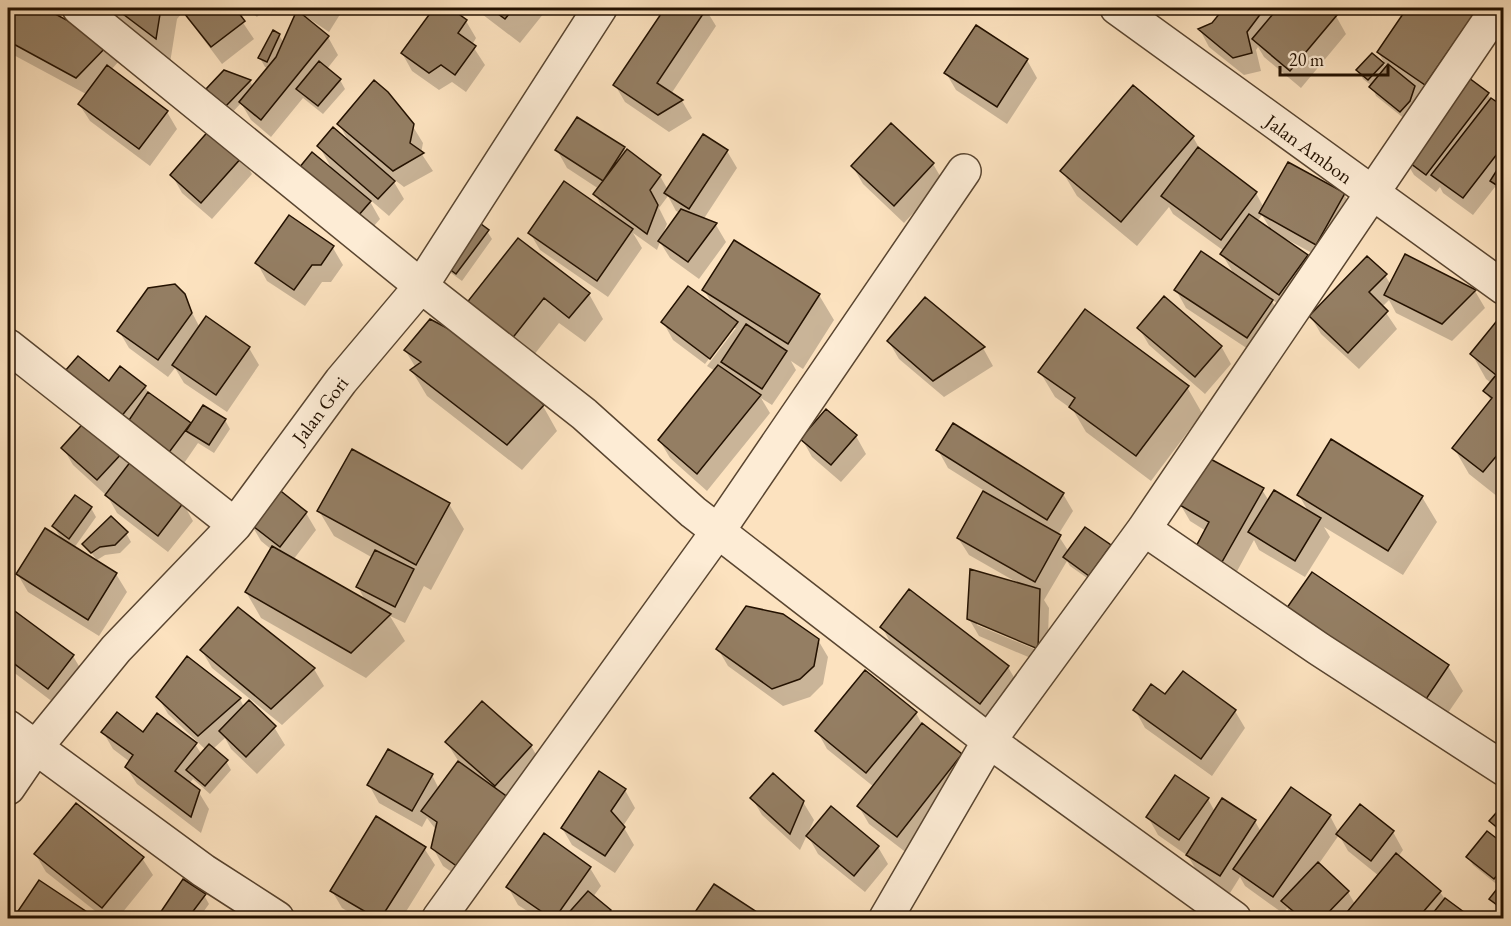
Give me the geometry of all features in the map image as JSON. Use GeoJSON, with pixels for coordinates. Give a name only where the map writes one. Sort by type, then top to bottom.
{"type":"FeatureCollection","features":[{"type":"Feature","properties":{"kind":"street"},"geometry":{"type":"LineString","coordinates":[[79,8],[421,286],[584,414],[693,512],[989,741],[1234,918]]}},
{"type":"Feature","properties":{"kind":"street","name":"Jalan Gori"},"geometry":{"type":"LineString","coordinates":[[8,788],[36,747],[116,649],[235,525],[341,381],[421,286],[600,8]]}},
{"type":"Feature","properties":{"kind":"street","name":"Jalan Ambon"},"geometry":{"type":"LineString","coordinates":[[1117,8],[1503,288]]}},
{"type":"Feature","properties":{"kind":"street"},"geometry":{"type":"LineString","coordinates":[[886,918],[989,741],[1144,529],[1497,8]]}},
{"type":"Feature","properties":{"kind":"street"},"geometry":{"type":"LineString","coordinates":[[439,918],[718,531],[964,171]]}},
{"type":"Feature","properties":{"kind":"street"},"geometry":{"type":"LineString","coordinates":[[8,346],[235,525]]}},
{"type":"Feature","properties":{"kind":"street"},"geometry":{"type":"LineString","coordinates":[[1144,529],[1319,649],[1503,769]]}},
{"type":"Feature","properties":{"kind":"street"},"geometry":{"type":"LineString","coordinates":[[8,727],[204,871],[277,918]]}},
{"type":"Feature","properties":{"kind":"building"},"geometry":{"type":"Polygon","coordinates":[[[8,8],[44,8],[110,43],[76,78],[8,41],[8,8]]]}},
{"type":"Feature","properties":{"kind":"building"},"geometry":{"type":"Polygon","coordinates":[[[115,8],[161,8],[156,39],[115,8]]]}},
{"type":"Feature","properties":{"kind":"building"},"geometry":{"type":"Polygon","coordinates":[[[180,8],[235,8],[245,21],[211,47],[180,8]]]}},
{"type":"Feature","properties":{"kind":"building"},"geometry":{"type":"Polygon","coordinates":[[[434,8],[450,8],[467,20],[458,33],[476,46],[455,75],[441,65],[429,73],[401,53],[434,8]]]}},
{"type":"Feature","properties":{"kind":"building"},"geometry":{"type":"Polygon","coordinates":[[[490,8],[514,8],[505,19],[490,8]]]}},
{"type":"Feature","properties":{"kind":"building"},"geometry":{"type":"Polygon","coordinates":[[[665,8],[707,8],[657,83],[683,100],[658,115],[613,85],[665,8]]]}},
{"type":"Feature","properties":{"kind":"building"},"geometry":{"type":"Polygon","coordinates":[[[1224,8],[1265,8],[1247,32],[1252,53],[1233,58],[1198,29],[1212,23],[1224,8]]]}},
{"type":"Feature","properties":{"kind":"building"},"geometry":{"type":"Polygon","coordinates":[[[1278,8],[1328,8],[1337,15],[1290,71],[1252,39],[1278,8]]]}},
{"type":"Feature","properties":{"kind":"building"},"geometry":{"type":"Polygon","coordinates":[[[1407,8],[1478,8],[1425,85],[1377,52],[1407,8]]]}},
{"type":"Feature","properties":{"kind":"building"},"geometry":{"type":"Polygon","coordinates":[[[297,10],[329,36],[261,120],[239,102],[276,57],[297,10]]]}},
{"type":"Feature","properties":{"kind":"building"},"geometry":{"type":"Polygon","coordinates":[[[976,25],[1028,59],[997,107],[944,73],[976,25]]]}},
{"type":"Feature","properties":{"kind":"building"},"geometry":{"type":"Polygon","coordinates":[[[273,30],[280,34],[267,62],[258,58],[273,30]]]}},
{"type":"Feature","properties":{"kind":"building"},"geometry":{"type":"Polygon","coordinates":[[[1372,53],[1384,63],[1368,80],[1356,70],[1372,53]]]}},
{"type":"Feature","properties":{"kind":"building"},"geometry":{"type":"Polygon","coordinates":[[[319,61],[341,79],[318,106],[296,89],[319,61]]]}},
{"type":"Feature","properties":{"kind":"building"},"geometry":{"type":"Polygon","coordinates":[[[1388,64],[1415,86],[1410,101],[1400,112],[1369,87],[1388,64]]]}},
{"type":"Feature","properties":{"kind":"building"},"geometry":{"type":"Polygon","coordinates":[[[107,65],[168,111],[139,149],[78,104],[107,65]]]}},
{"type":"Feature","properties":{"kind":"building"},"geometry":{"type":"Polygon","coordinates":[[[224,70],[251,80],[225,107],[206,89],[224,70]]]}},
{"type":"Feature","properties":{"kind":"building"},"geometry":{"type":"Polygon","coordinates":[[[1465,75],[1489,93],[1426,175],[1402,157],[1465,75]]]}},
{"type":"Feature","properties":{"kind":"building"},"geometry":{"type":"Polygon","coordinates":[[[374,80],[388,92],[414,124],[410,143],[424,153],[393,171],[337,124],[374,80]]]}},
{"type":"Feature","properties":{"kind":"building"},"geometry":{"type":"Polygon","coordinates":[[[1133,85],[1194,136],[1121,222],[1060,171],[1133,85]]]}},
{"type":"Feature","properties":{"kind":"building"},"geometry":{"type":"Polygon","coordinates":[[[1491,98],[1504,107],[1504,145],[1463,198],[1431,175],[1491,98]]]}},
{"type":"Feature","properties":{"kind":"building"},"geometry":{"type":"Polygon","coordinates":[[[577,117],[625,147],[603,181],[555,150],[577,117]]]}},
{"type":"Feature","properties":{"kind":"building"},"geometry":{"type":"Polygon","coordinates":[[[891,123],[934,163],[894,206],[851,166],[891,123]]]}},
{"type":"Feature","properties":{"kind":"building"},"geometry":{"type":"Polygon","coordinates":[[[333,127],[395,181],[378,199],[317,146],[333,127]]]}},
{"type":"Feature","properties":{"kind":"building"},"geometry":{"type":"Polygon","coordinates":[[[211,128],[243,156],[201,203],[170,175],[211,128]]]}},
{"type":"Feature","properties":{"kind":"building"},"geometry":{"type":"Polygon","coordinates":[[[703,134],[728,150],[689,209],[664,193],[703,134]]]}},
{"type":"Feature","properties":{"kind":"building"},"geometry":{"type":"Polygon","coordinates":[[[1198,147],[1257,192],[1221,240],[1161,196],[1198,147]]]}},
{"type":"Feature","properties":{"kind":"building"},"geometry":{"type":"Polygon","coordinates":[[[627,149],[661,175],[650,190],[658,205],[647,234],[593,194],[627,149]]]}},
{"type":"Feature","properties":{"kind":"building"},"geometry":{"type":"Polygon","coordinates":[[[312,152],[371,201],[358,216],[299,168],[312,152]]]}},
{"type":"Feature","properties":{"kind":"building"},"geometry":{"type":"Polygon","coordinates":[[[1504,159],[1504,190],[1490,181],[1504,159]]]}},
{"type":"Feature","properties":{"kind":"building"},"geometry":{"type":"Polygon","coordinates":[[[1288,162],[1345,193],[1316,245],[1259,213],[1288,162]]]}},
{"type":"Feature","properties":{"kind":"building"},"geometry":{"type":"Polygon","coordinates":[[[564,181],[633,229],[597,281],[528,233],[564,181]]]}},
{"type":"Feature","properties":{"kind":"building"},"geometry":{"type":"Polygon","coordinates":[[[681,209],[717,223],[688,262],[658,241],[681,209]]]}},
{"type":"Feature","properties":{"kind":"building"},"geometry":{"type":"Polygon","coordinates":[[[1249,214],[1308,255],[1279,295],[1220,254],[1249,214]]]}},
{"type":"Feature","properties":{"kind":"building"},"geometry":{"type":"Polygon","coordinates":[[[289,215],[334,246],[321,265],[312,265],[294,290],[255,263],[289,215]]]}},
{"type":"Feature","properties":{"kind":"building"},"geometry":{"type":"Polygon","coordinates":[[[477,221],[489,230],[456,274],[444,265],[477,221]]]}},
{"type":"Feature","properties":{"kind":"building"},"geometry":{"type":"Polygon","coordinates":[[[518,238],[590,293],[569,318],[544,298],[511,340],[465,305],[518,238]]]}},
{"type":"Feature","properties":{"kind":"building"},"geometry":{"type":"Polygon","coordinates":[[[734,240],[820,294],[788,344],[702,290],[734,240]]]}},
{"type":"Feature","properties":{"kind":"building"},"geometry":{"type":"Polygon","coordinates":[[[1201,251],[1273,300],[1247,338],[1174,290],[1201,251]]]}},
{"type":"Feature","properties":{"kind":"building"},"geometry":{"type":"Polygon","coordinates":[[[1405,254],[1476,290],[1442,324],[1384,295],[1405,254]]]}},
{"type":"Feature","properties":{"kind":"building"},"geometry":{"type":"Polygon","coordinates":[[[1367,256],[1387,274],[1369,292],[1388,311],[1348,353],[1309,316],[1367,256]]]}},
{"type":"Feature","properties":{"kind":"building"},"geometry":{"type":"Polygon","coordinates":[[[175,284],[185,294],[192,313],[158,360],[117,331],[148,288],[175,284]]]}},
{"type":"Feature","properties":{"kind":"building"},"geometry":{"type":"Polygon","coordinates":[[[688,286],[738,322],[710,359],[661,322],[688,286]]]}},
{"type":"Feature","properties":{"kind":"building"},"geometry":{"type":"Polygon","coordinates":[[[1164,296],[1222,346],[1195,377],[1137,328],[1164,296]]]}},
{"type":"Feature","properties":{"kind":"building"},"geometry":{"type":"Polygon","coordinates":[[[925,297],[985,347],[933,381],[887,341],[925,297]]]}},
{"type":"Feature","properties":{"kind":"building"},"geometry":{"type":"Polygon","coordinates":[[[1085,309],[1189,386],[1136,456],[1069,407],[1075,398],[1038,372],[1085,309]]]}},
{"type":"Feature","properties":{"kind":"building"},"geometry":{"type":"Polygon","coordinates":[[[1504,312],[1504,447],[1483,472],[1452,448],[1492,398],[1483,391],[1496,375],[1470,354],[1504,312]]]}},
{"type":"Feature","properties":{"kind":"building"},"geometry":{"type":"Polygon","coordinates":[[[206,316],[250,347],[216,395],[172,365],[206,316]]]}},
{"type":"Feature","properties":{"kind":"building"},"geometry":{"type":"Polygon","coordinates":[[[430,319],[490,351],[544,405],[507,445],[410,370],[421,362],[404,350],[430,319]]]}},
{"type":"Feature","properties":{"kind":"building"},"geometry":{"type":"Polygon","coordinates":[[[746,324],[787,351],[762,389],[721,362],[746,324]]]}},
{"type":"Feature","properties":{"kind":"building"},"geometry":{"type":"Polygon","coordinates":[[[78,356],[109,381],[120,366],[146,386],[116,423],[59,378],[78,356]]]}},
{"type":"Feature","properties":{"kind":"building"},"geometry":{"type":"Polygon","coordinates":[[[718,365],[761,395],[697,474],[658,440],[718,365]]]}},
{"type":"Feature","properties":{"kind":"building"},"geometry":{"type":"Polygon","coordinates":[[[148,392],[191,423],[167,455],[125,426],[148,392]]]}},
{"type":"Feature","properties":{"kind":"building"},"geometry":{"type":"Polygon","coordinates":[[[203,405],[226,419],[209,445],[186,431],[203,405]]]}},
{"type":"Feature","properties":{"kind":"building"},"geometry":{"type":"Polygon","coordinates":[[[826,409],[857,435],[831,465],[800,439],[826,409]]]}},
{"type":"Feature","properties":{"kind":"building"},"geometry":{"type":"Polygon","coordinates":[[[88,418],[124,451],[97,480],[61,448],[88,418]]]}},
{"type":"Feature","properties":{"kind":"building"},"geometry":{"type":"Polygon","coordinates":[[[953,423],[1064,493],[1047,520],[936,450],[953,423]]]}},
{"type":"Feature","properties":{"kind":"building"},"geometry":{"type":"Polygon","coordinates":[[[1331,439],[1423,496],[1388,551],[1297,495],[1331,439]]]}},
{"type":"Feature","properties":{"kind":"building"},"geometry":{"type":"Polygon","coordinates":[[[352,449],[450,503],[416,565],[317,511],[352,449]]]}},
{"type":"Feature","properties":{"kind":"building"},"geometry":{"type":"Polygon","coordinates":[[[1205,456],[1264,488],[1218,569],[1192,554],[1209,522],[1178,504],[1205,456]]]}},
{"type":"Feature","properties":{"kind":"building"},"geometry":{"type":"Polygon","coordinates":[[[131,461],[184,502],[158,536],[105,495],[131,461]]]}},
{"type":"Feature","properties":{"kind":"building"},"geometry":{"type":"Polygon","coordinates":[[[277,488],[307,512],[280,547],[249,523],[277,488]]]}},
{"type":"Feature","properties":{"kind":"building"},"geometry":{"type":"Polygon","coordinates":[[[1274,490],[1321,518],[1295,561],[1248,532],[1274,490]]]}},
{"type":"Feature","properties":{"kind":"building"},"geometry":{"type":"Polygon","coordinates":[[[983,491],[1061,535],[1035,582],[957,538],[983,491]]]}},
{"type":"Feature","properties":{"kind":"building"},"geometry":{"type":"Polygon","coordinates":[[[75,495],[92,507],[69,539],[52,526],[75,495]]]}},
{"type":"Feature","properties":{"kind":"building"},"geometry":{"type":"Polygon","coordinates":[[[111,516],[128,532],[115,545],[100,547],[91,553],[82,544],[111,516]]]}},
{"type":"Feature","properties":{"kind":"building"},"geometry":{"type":"Polygon","coordinates":[[[1085,527],[1111,545],[1089,576],[1063,557],[1085,527]]]}},
{"type":"Feature","properties":{"kind":"building"},"geometry":{"type":"Polygon","coordinates":[[[45,528],[117,573],[88,620],[16,574],[45,528]]]}},
{"type":"Feature","properties":{"kind":"building"},"geometry":{"type":"Polygon","coordinates":[[[272,546],[391,614],[351,653],[245,592],[272,546]]]}},
{"type":"Feature","properties":{"kind":"building"},"geometry":{"type":"Polygon","coordinates":[[[375,550],[414,569],[395,607],[356,587],[375,550]]]}},
{"type":"Feature","properties":{"kind":"building"},"geometry":{"type":"Polygon","coordinates":[[[970,569],[1040,589],[1038,649],[967,619],[970,569]]]}},
{"type":"Feature","properties":{"kind":"building"},"geometry":{"type":"Polygon","coordinates":[[[1312,572],[1449,665],[1422,705],[1284,612],[1312,572]]]}},
{"type":"Feature","properties":{"kind":"building"},"geometry":{"type":"Polygon","coordinates":[[[909,589],[1009,666],[980,704],[880,627],[909,589]]]}},
{"type":"Feature","properties":{"kind":"building"},"geometry":{"type":"Polygon","coordinates":[[[8,606],[74,655],[48,689],[8,659],[8,606]]]}},
{"type":"Feature","properties":{"kind":"building"},"geometry":{"type":"Polygon","coordinates":[[[746,606],[783,614],[819,639],[814,666],[800,679],[772,689],[716,649],[746,606]]]}},
{"type":"Feature","properties":{"kind":"building"},"geometry":{"type":"Polygon","coordinates":[[[238,607],[315,668],[271,709],[200,650],[238,607]]]}},
{"type":"Feature","properties":{"kind":"building"},"geometry":{"type":"Polygon","coordinates":[[[187,656],[241,698],[198,736],[156,697],[187,656]]]}},
{"type":"Feature","properties":{"kind":"building"},"geometry":{"type":"Polygon","coordinates":[[[865,670],[917,712],[866,773],[815,731],[865,670]]]}},
{"type":"Feature","properties":{"kind":"building"},"geometry":{"type":"Polygon","coordinates":[[[1183,671],[1236,710],[1201,759],[1133,710],[1151,684],[1165,694],[1183,671]]]}},
{"type":"Feature","properties":{"kind":"building"},"geometry":{"type":"Polygon","coordinates":[[[249,700],[276,726],[246,757],[219,731],[249,700]]]}},
{"type":"Feature","properties":{"kind":"building"},"geometry":{"type":"Polygon","coordinates":[[[482,701],[532,745],[495,786],[445,742],[482,701]]]}},
{"type":"Feature","properties":{"kind":"building"},"geometry":{"type":"Polygon","coordinates":[[[117,712],[143,732],[157,713],[197,743],[175,771],[200,790],[191,817],[125,767],[133,755],[101,732],[117,712]]]}},
{"type":"Feature","properties":{"kind":"building"},"geometry":{"type":"Polygon","coordinates":[[[922,723],[962,754],[897,837],[857,806],[922,723]]]}},
{"type":"Feature","properties":{"kind":"building"},"geometry":{"type":"Polygon","coordinates":[[[209,744],[228,760],[205,786],[186,770],[209,744]]]}},
{"type":"Feature","properties":{"kind":"building"},"geometry":{"type":"Polygon","coordinates":[[[388,749],[433,774],[412,811],[367,785],[388,749]]]}},
{"type":"Feature","properties":{"kind":"building"},"geometry":{"type":"Polygon","coordinates":[[[458,761],[509,798],[458,867],[431,848],[437,822],[421,811],[458,761]]]}},
{"type":"Feature","properties":{"kind":"building"},"geometry":{"type":"Polygon","coordinates":[[[599,771],[626,789],[611,811],[625,827],[605,856],[561,828],[599,771]]]}},
{"type":"Feature","properties":{"kind":"building"},"geometry":{"type":"Polygon","coordinates":[[[773,773],[804,801],[790,834],[750,798],[773,773]]]}},
{"type":"Feature","properties":{"kind":"building"},"geometry":{"type":"Polygon","coordinates":[[[1175,775],[1209,798],[1179,840],[1146,817],[1175,775]]]}},
{"type":"Feature","properties":{"kind":"building"},"geometry":{"type":"Polygon","coordinates":[[[1291,787],[1331,815],[1273,897],[1233,869],[1291,787]]]}},
{"type":"Feature","properties":{"kind":"building"},"geometry":{"type":"Polygon","coordinates":[[[1222,798],[1256,820],[1220,876],[1186,855],[1222,798]]]}},
{"type":"Feature","properties":{"kind":"building"},"geometry":{"type":"Polygon","coordinates":[[[76,803],[144,857],[102,908],[34,854],[76,803]]]}},
{"type":"Feature","properties":{"kind":"building"},"geometry":{"type":"Polygon","coordinates":[[[1360,804],[1394,831],[1371,861],[1336,834],[1360,804]]]}},
{"type":"Feature","properties":{"kind":"building"},"geometry":{"type":"Polygon","coordinates":[[[1504,804],[1504,833],[1489,821],[1504,804]]]}},
{"type":"Feature","properties":{"kind":"building"},"geometry":{"type":"Polygon","coordinates":[[[831,806],[879,846],[854,876],[806,836],[831,806]]]}},
{"type":"Feature","properties":{"kind":"building"},"geometry":{"type":"Polygon","coordinates":[[[376,816],[426,847],[381,918],[376,918],[330,891],[376,816]]]}},
{"type":"Feature","properties":{"kind":"building"},"geometry":{"type":"Polygon","coordinates":[[[1487,831],[1504,844],[1504,867],[1494,879],[1466,857],[1487,831]]]}},
{"type":"Feature","properties":{"kind":"building"},"geometry":{"type":"Polygon","coordinates":[[[544,833],[591,867],[555,918],[551,918],[506,887],[544,833]]]}},
{"type":"Feature","properties":{"kind":"building"},"geometry":{"type":"Polygon","coordinates":[[[1396,853],[1441,891],[1418,918],[1342,918],[1396,853]]]}},
{"type":"Feature","properties":{"kind":"building"},"geometry":{"type":"Polygon","coordinates":[[[1318,862],[1349,891],[1323,918],[1292,918],[1293,911],[1281,901],[1318,862]]]}},
{"type":"Feature","properties":{"kind":"building"},"geometry":{"type":"Polygon","coordinates":[[[183,879],[206,894],[188,918],[158,916],[183,879]]]}},
{"type":"Feature","properties":{"kind":"building"},"geometry":{"type":"Polygon","coordinates":[[[39,880],[90,914],[87,918],[14,917],[39,880]]]}},
{"type":"Feature","properties":{"kind":"building"},"geometry":{"type":"Polygon","coordinates":[[[1504,880],[1504,910],[1489,899],[1504,880]]]}},
{"type":"Feature","properties":{"kind":"building"},"geometry":{"type":"Polygon","coordinates":[[[714,884],[766,918],[691,918],[714,884]]]}},
{"type":"Feature","properties":{"kind":"building"},"geometry":{"type":"Polygon","coordinates":[[[588,891],[611,910],[603,918],[564,918],[588,891]]]}},
{"type":"Feature","properties":{"kind":"building"},"geometry":{"type":"Polygon","coordinates":[[[1445,898],[1472,918],[1429,918],[1445,898]]]}}]}
